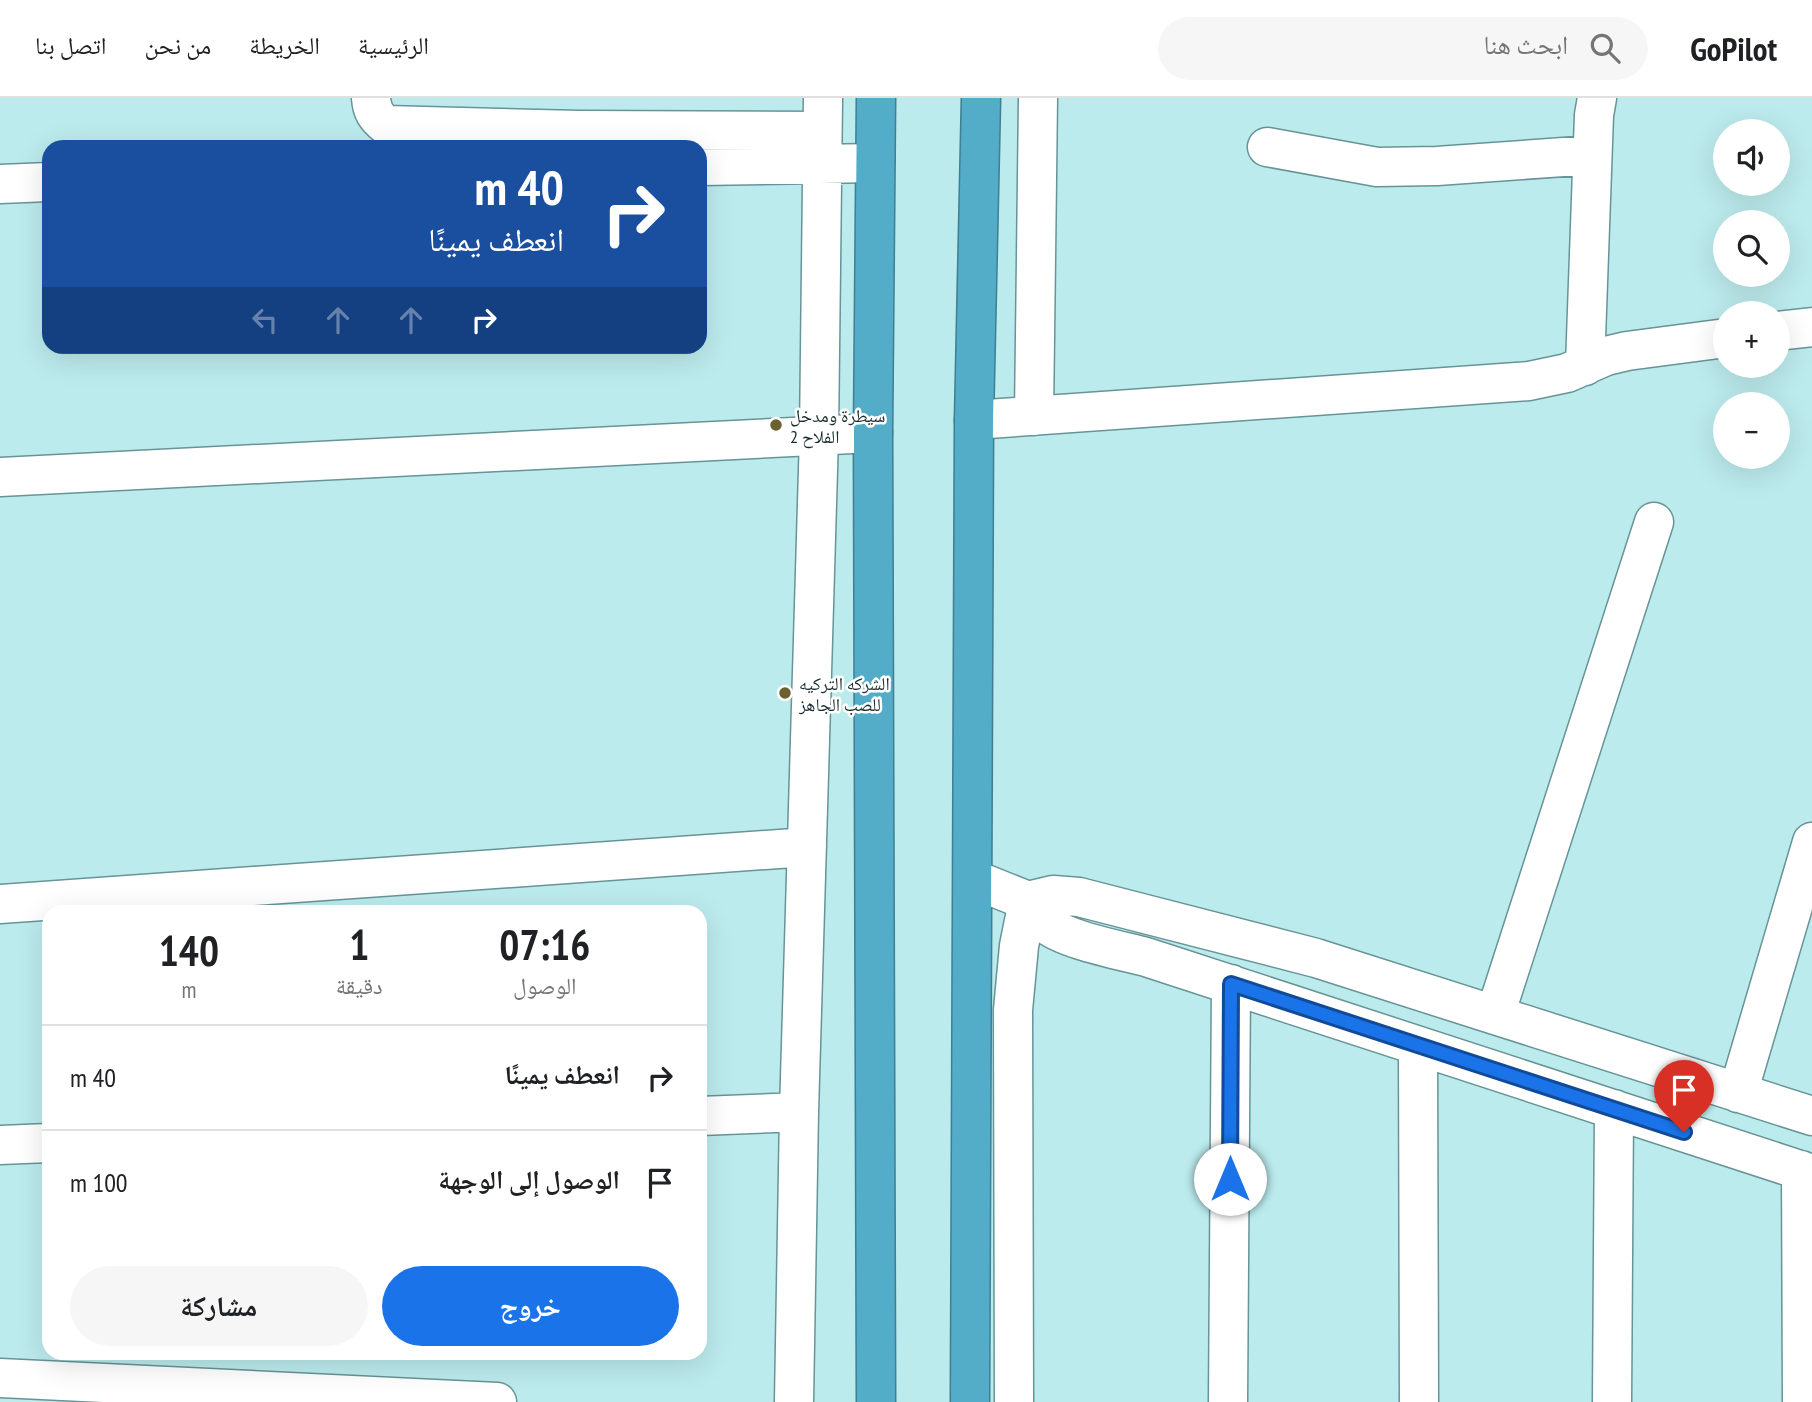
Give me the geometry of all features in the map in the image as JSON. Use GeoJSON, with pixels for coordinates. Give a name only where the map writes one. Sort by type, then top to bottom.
{"type":"FeatureCollection","features":[{"type":"Feature","properties":{"kind":"highway"},"geometry":{"type":"LineString","coordinates":[[876,98],[873,433],[876,1402]]}},
{"type":"Feature","properties":{"kind":"highway"},"geometry":{"type":"LineString","coordinates":[[970,1402],[974,420],[981,98]]}},
{"type":"Feature","properties":{"kind":"street"},"geometry":{"type":"LineString","coordinates":[[372,98],[372,108],[378,119],[386,125],[496,113],[822,131],[875,163]]}},
{"type":"Feature","properties":{"kind":"street"},"geometry":{"type":"LineString","coordinates":[[1034,416],[1038,98]]}},
{"type":"Feature","properties":{"kind":"street"},"geometry":{"type":"LineString","coordinates":[[1585,366],[1592,155],[1597,98]]}},
{"type":"Feature","properties":{"kind":"street"},"geometry":{"type":"LineString","coordinates":[[707,164],[822,131]]}},
{"type":"Feature","properties":{"kind":"street"},"geometry":{"type":"LineString","coordinates":[[794,1402],[799,1112],[819,436],[822,131]]}},
{"type":"Feature","properties":{"kind":"street"},"geometry":{"type":"LineString","coordinates":[[1267,147],[1377,167],[1437,166],[1592,155]]}},
{"type":"Feature","properties":{"kind":"street"},"geometry":{"type":"LineString","coordinates":[[0,184],[42,182]]}},
{"type":"Feature","properties":{"kind":"street"},"geometry":{"type":"LineString","coordinates":[[1790,330],[1812,327]]}},
{"type":"Feature","properties":{"kind":"street"},"geometry":{"type":"LineString","coordinates":[[974,420],[1529,381],[1548,378],[1627,351],[1713,340]]}},
{"type":"Feature","properties":{"kind":"street"},"geometry":{"type":"LineString","coordinates":[[0,477],[873,433]]}},
{"type":"Feature","properties":{"kind":"street"},"geometry":{"type":"LineString","coordinates":[[1495,1015],[1654,522]]}},
{"type":"Feature","properties":{"kind":"street"},"geometry":{"type":"LineString","coordinates":[[1738,1093],[1812,842]]}},
{"type":"Feature","properties":{"kind":"street"},"geometry":{"type":"LineString","coordinates":[[0,904],[807,847]]}},
{"type":"Feature","properties":{"kind":"street"},"geometry":{"type":"LineString","coordinates":[[973,879],[1028,901],[1054,895],[1079,897],[1316,958],[1812,1116]]}},
{"type":"Feature","properties":{"kind":"street"},"geometry":{"type":"LineString","coordinates":[[1028,901],[1044,923],[1056,931],[1231,984],[1806,1172],[1802,1402]]}},
{"type":"Feature","properties":{"kind":"street"},"geometry":{"type":"LineString","coordinates":[[1014,1402],[1013,1010],[1018,957],[1028,901]]}},
{"type":"Feature","properties":{"kind":"street"},"geometry":{"type":"LineString","coordinates":[[1228,1402],[1231,984]]}},
{"type":"Feature","properties":{"kind":"street"},"geometry":{"type":"LineString","coordinates":[[1419,1046],[1419,1402]]}},
{"type":"Feature","properties":{"kind":"street"},"geometry":{"type":"LineString","coordinates":[[1612,1402],[1614,1110]]}},
{"type":"Feature","properties":{"kind":"street"},"geometry":{"type":"LineString","coordinates":[[707,1116],[799,1112]]}},
{"type":"Feature","properties":{"kind":"street"},"geometry":{"type":"LineString","coordinates":[[0,1146],[42,1143]]}},
{"type":"Feature","properties":{"kind":"street"},"geometry":{"type":"LineString","coordinates":[[0,1378],[497,1402]]}},
{"type":"Feature","properties":{"kind":"place","name":"سيطرة ومدخل الفلاح 2"},"geometry":{"type":"Point","coordinates":[776,425]}},
{"type":"Feature","properties":{"kind":"place","name":"الشركه التركيه للصب الجاهز"},"geometry":{"type":"Point","coordinates":[785,693]}},
{"type":"Feature","properties":{"kind":"route"},"geometry":{"type":"LineString","coordinates":[[1230,1179],[1231,984],[1684,1132]]}}]}
